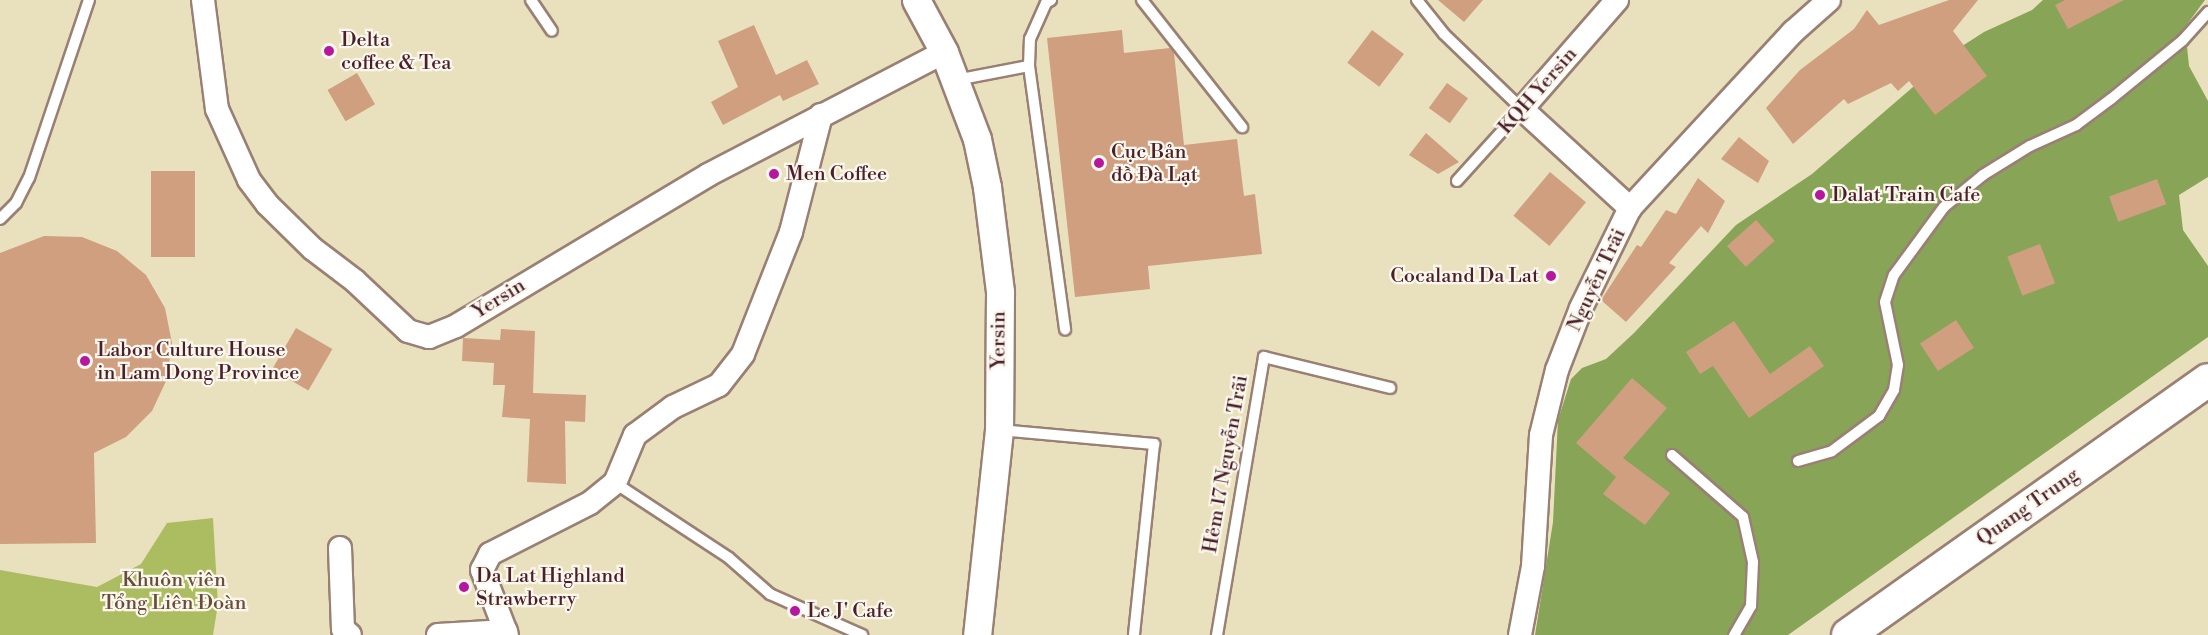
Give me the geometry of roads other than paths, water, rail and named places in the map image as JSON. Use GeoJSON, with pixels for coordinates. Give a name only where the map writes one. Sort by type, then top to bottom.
{"type":"FeatureCollection","features":[{"type":"Feature","properties":{"kind":"main road","name":"Quang Trung"},"geometry":{"type":"LineString","coordinates":[[1848,635],[2208,380]]}},
{"type":"Feature","properties":{"kind":"street","name":"Yersin"},"geometry":{"type":"LineString","coordinates":[[203,0],[217,109],[249,180],[267,204],[408,331],[429,337],[456,326],[582,247],[821,116],[944,52]]}},
{"type":"Feature","properties":{"kind":"street","name":"Yersin"},"geometry":{"type":"LineString","coordinates":[[916,0],[944,52],[977,139],[992,219],[1000,292],[999,430],[980,635]]}},
{"type":"Feature","properties":{"kind":"street","name":"KQH Yersin"},"geometry":{"type":"LineString","coordinates":[[1522,109],[1617,0]]}},
{"type":"Feature","properties":{"kind":"street","name":"Nguyễn Trãi"},"geometry":{"type":"LineString","coordinates":[[1520,635],[1533,566],[1541,435],[1557,370],[1581,308],[1630,208],[1793,32],[1829,0]]}},
{"type":"Feature","properties":{"kind":"street"},"geometry":{"type":"LineString","coordinates":[[1522,109],[1630,208]]}},
{"type":"Feature","properties":{"kind":"street"},"geometry":{"type":"LineString","coordinates":[[438,635],[506,633],[482,570],[490,554],[590,503],[615,483],[635,435],[665,412],[720,385],[743,354],[791,232],[821,116]]}},
{"type":"Feature","properties":{"kind":"street"},"geometry":{"type":"LineString","coordinates":[[340,548],[343,629],[350,635]]}},
{"type":"Feature","properties":{"kind":"lane"},"geometry":{"type":"LineString","coordinates":[[0,219],[16,203],[29,178],[89,0]]}},
{"type":"Feature","properties":{"kind":"lane"},"geometry":{"type":"LineString","coordinates":[[531,0],[552,31]]}},
{"type":"Feature","properties":{"kind":"lane"},"geometry":{"type":"LineString","coordinates":[[1051,0],[1046,3],[1030,39],[1029,66],[1065,330]]}},
{"type":"Feature","properties":{"kind":"lane"},"geometry":{"type":"LineString","coordinates":[[1142,0],[1242,127]]}},
{"type":"Feature","properties":{"kind":"lane"},"geometry":{"type":"LineString","coordinates":[[1417,0],[1444,34],[1522,109]]}},
{"type":"Feature","properties":{"kind":"lane"},"geometry":{"type":"LineString","coordinates":[[1798,460],[1832,451],[1879,416],[1894,390],[1898,365],[1884,302],[1894,275],[1944,207],[1983,175],[2030,146],[2076,125],[2182,40],[2208,12]]}},
{"type":"Feature","properties":{"kind":"lane"},"geometry":{"type":"LineString","coordinates":[[956,80],[1029,66]]}},
{"type":"Feature","properties":{"kind":"lane","name":"KQH Yersin"},"geometry":{"type":"LineString","coordinates":[[1457,181],[1522,109]]}},
{"type":"Feature","properties":{"kind":"lane","name":"Hẻm 17 Nguyễn Trãi"},"geometry":{"type":"LineString","coordinates":[[1217,635],[1264,357],[1390,388]]}},
{"type":"Feature","properties":{"kind":"lane"},"geometry":{"type":"LineString","coordinates":[[999,430],[1154,444],[1134,635]]}},
{"type":"Feature","properties":{"kind":"lane"},"geometry":{"type":"LineString","coordinates":[[1672,455],[1743,517],[1753,562],[1751,606],[1734,635]]}},
{"type":"Feature","properties":{"kind":"lane"},"geometry":{"type":"LineString","coordinates":[[615,483],[729,558],[770,594],[861,635]]}},
{"type":"Feature","properties":{"kind":"place","name":"Delta coffee & Tea"},"geometry":{"type":"Point","coordinates":[329,51]}},
{"type":"Feature","properties":{"kind":"place","name":"Cục Bản đồ Đà Lạt"},"geometry":{"type":"Point","coordinates":[1099,163]}},
{"type":"Feature","properties":{"kind":"place","name":"Men Coffee"},"geometry":{"type":"Point","coordinates":[774,174]}},
{"type":"Feature","properties":{"kind":"place","name":"Dalat Train Cafe"},"geometry":{"type":"Point","coordinates":[1820,195]}},
{"type":"Feature","properties":{"kind":"place","name":"Cocaland Da Lat"},"geometry":{"type":"Point","coordinates":[1551,276]}},
{"type":"Feature","properties":{"kind":"place","name":"Labor Culture House in Lam Dong Province"},"geometry":{"type":"Point","coordinates":[85,361]}},
{"type":"Feature","properties":{"kind":"place","name":"Da Lat Highland Strawberry"},"geometry":{"type":"Point","coordinates":[464,587]}},
{"type":"Feature","properties":{"kind":"place","name":"Le J' Cafe"},"geometry":{"type":"Point","coordinates":[795,611]}},
{"type":"Feature","properties":{"kind":"park label","name":"Khuôn viên Tổng Liên Đoàn"},"geometry":{"type":"Point","coordinates":[174,592]}}]}
